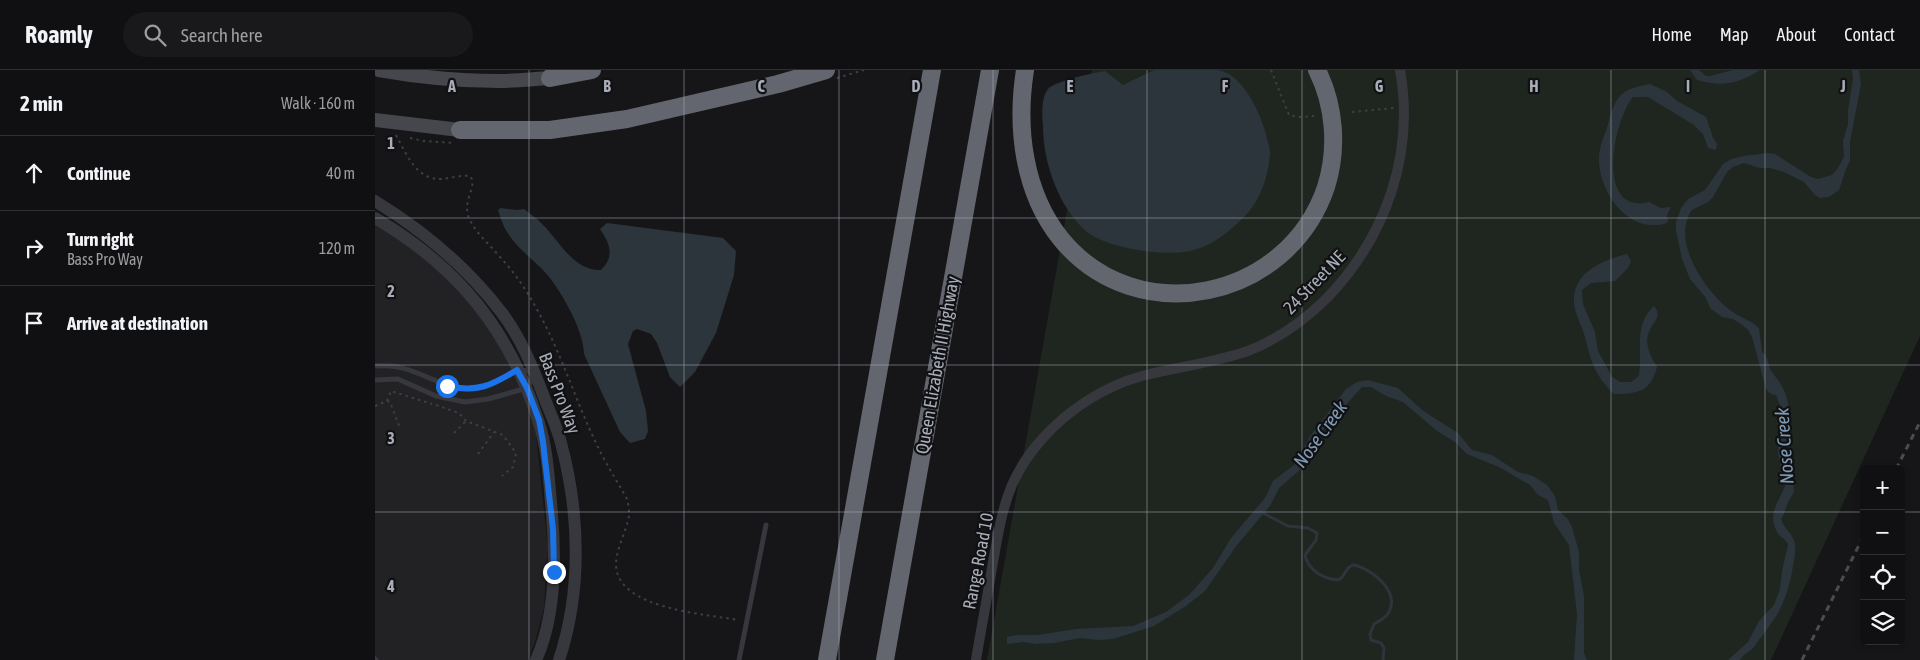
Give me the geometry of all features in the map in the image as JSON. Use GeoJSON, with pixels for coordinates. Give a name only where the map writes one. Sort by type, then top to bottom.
{"type":"FeatureCollection","features":[{"type":"Feature","properties":{"kind":"highway"},"geometry":{"type":"LineString","coordinates":[[550,78],[592,70]]}},
{"type":"Feature","properties":{"kind":"highway"},"geometry":{"type":"LineString","coordinates":[[827,660],[932,70]]}},
{"type":"Feature","properties":{"kind":"highway","name":"Queen Elizabeth II Highway"},"geometry":{"type":"LineString","coordinates":[[885,660],[990,70]]}},
{"type":"Feature","properties":{"kind":"highway"},"geometry":{"type":"LineString","coordinates":[[1025,70],[1021,113],[1026,161],[1034,191],[1046,217],[1062,240],[1097,271],[1116,280],[1140,288],[1166,293],[1192,293],[1218,288],[1244,279],[1265,268],[1282,255],[1299,237],[1321,203],[1333,159],[1333,139],[1327,96],[1317,70]]}},
{"type":"Feature","properties":{"kind":"highway"},"geometry":{"type":"LineString","coordinates":[[461,137],[550,130],[627,118],[831,74]]}},
{"type":"Feature","properties":{"kind":"main road"},"geometry":{"type":"LineString","coordinates":[[379,70],[448,79],[500,81],[550,78]]}},
{"type":"Feature","properties":{"kind":"main road"},"geometry":{"type":"LineString","coordinates":[[375,120],[461,137]]}},
{"type":"Feature","properties":{"kind":"street","name":"24 Street NE"},"geometry":{"type":"LineString","coordinates":[[1020,471],[1043,438],[1060,421],[1084,403],[1111,387],[1141,377],[1209,363],[1261,346],[1295,326],[1341,284],[1360,258],[1378,228],[1391,197],[1403,143],[1404,107],[1400,70]]}},
{"type":"Feature","properties":{"kind":"street","name":"Bass Pro Way"},"geometry":{"type":"LineString","coordinates":[[375,201],[432,240],[467,272],[507,320],[536,373],[561,444],[575,532],[576,572],[573,605],[569,629],[559,660]]}},
{"type":"Feature","properties":{"kind":"street","name":"Bass Pro Way"},"geometry":{"type":"LineString","coordinates":[[375,218],[417,245],[443,266],[467,290],[486,313],[527,388],[539,420],[549,488],[555,553],[550,611],[536,660]]}},
{"type":"Feature","properties":{"kind":"street","name":"Range Road 10"},"geometry":{"type":"LineString","coordinates":[[976,660],[1000,529],[1013,484],[1020,471]]}},
{"type":"Feature","properties":{"kind":"lane"},"geometry":{"type":"LineString","coordinates":[[375,366],[403,368],[439,383],[461,389],[488,386],[517,370],[536,373],[527,388],[487,399],[465,402],[437,396],[398,379],[375,380]]}},
{"type":"Feature","properties":{"kind":"lane"},"geometry":{"type":"LineString","coordinates":[[739,660],[766,525]]}},
{"type":"Feature","properties":{"kind":"path"},"geometry":{"type":"LineString","coordinates":[[831,74],[864,70]]}},
{"type":"Feature","properties":{"kind":"path"},"geometry":{"type":"LineString","coordinates":[[1271,70],[1289,115],[1298,118],[1314,116]]}},
{"type":"Feature","properties":{"kind":"path"},"geometry":{"type":"LineString","coordinates":[[1352,112],[1404,107]]}},
{"type":"Feature","properties":{"kind":"path"},"geometry":{"type":"LineString","coordinates":[[461,137],[424,141],[396,135],[409,158],[424,176],[432,179],[470,176],[473,180],[474,185],[466,203],[468,216],[481,236],[522,283],[535,305],[549,331],[597,445],[627,499],[629,516],[616,564],[622,583],[629,590],[651,603],[746,622]]}},
{"type":"Feature","properties":{"kind":"path"},"geometry":{"type":"LineString","coordinates":[[375,406],[387,401],[391,391],[459,413],[466,422],[503,435],[516,453],[513,467],[502,476]]}},
{"type":"Feature","properties":{"kind":"path"},"geometry":{"type":"LineString","coordinates":[[387,401],[390,402],[400,428]]}},
{"type":"Feature","properties":{"kind":"path"},"geometry":{"type":"LineString","coordinates":[[454,433],[466,422]]}},
{"type":"Feature","properties":{"kind":"path"},"geometry":{"type":"LineString","coordinates":[[478,454],[494,432]]}},
{"type":"Feature","properties":{"kind":"shaded area"},"geometry":{"type":"Polygon","coordinates":[[[1092,70],[1920,70],[1920,336],[1771,660],[987,660],[1092,70]]]}},
{"type":"Feature","properties":{"kind":"shaded area"},"geometry":{"type":"Polygon","coordinates":[[[375,221],[440,266],[500,340],[531,411],[536,434],[548,549],[544,608],[528,660],[375,660],[375,221]]]}},
{"type":"Feature","properties":{"kind":"water"},"geometry":{"type":"Polygon","coordinates":[[[1154,70],[1218,70],[1227,73],[1243,86],[1255,106],[1270,148],[1268,171],[1262,189],[1247,214],[1217,239],[1197,249],[1179,253],[1152,252],[1122,247],[1096,238],[1087,232],[1068,211],[1061,198],[1046,155],[1042,112],[1044,97],[1048,89],[1066,80],[1105,71],[1123,85],[1154,70]]]}},
{"type":"Feature","properties":{"kind":"water"},"geometry":{"type":"Polygon","coordinates":[[[1690,70],[1699,70],[1706,76],[1710,76],[1733,70],[1760,70],[1737,81],[1722,84],[1697,80],[1690,70]]]}},
{"type":"Feature","properties":{"kind":"water","name":"Nose Creek"},"geometry":{"type":"Polygon","coordinates":[[[1852,70],[1859,70],[1861,84],[1850,142],[1850,161],[1839,190],[1829,197],[1820,198],[1804,182],[1784,172],[1744,163],[1733,167],[1727,172],[1713,197],[1708,202],[1692,210],[1686,222],[1685,236],[1693,264],[1710,291],[1720,301],[1759,328],[1762,352],[1766,356],[1770,370],[1784,390],[1789,410],[1786,455],[1792,468],[1794,492],[1781,519],[1793,538],[1795,545],[1789,584],[1778,612],[1754,647],[1740,660],[1728,660],[1748,642],[1759,621],[1774,605],[1780,589],[1788,545],[1778,534],[1773,518],[1775,507],[1785,486],[1778,453],[1781,408],[1776,395],[1771,394],[1766,389],[1752,337],[1748,330],[1733,319],[1722,317],[1710,308],[1706,298],[1690,279],[1682,259],[1676,222],[1681,208],[1688,199],[1705,190],[1723,164],[1731,159],[1768,153],[1775,154],[1811,177],[1818,179],[1832,175],[1844,157],[1843,141],[1848,124],[1848,110],[1853,79],[1852,70]]]}},
{"type":"Feature","properties":{"kind":"water"},"geometry":{"type":"Polygon","coordinates":[[[1650,84],[1667,92],[1677,101],[1706,117],[1717,144],[1716,150],[1708,148],[1703,134],[1694,125],[1648,97],[1633,97],[1619,125],[1613,163],[1615,181],[1621,194],[1632,202],[1649,202],[1661,208],[1671,207],[1667,215],[1668,222],[1659,225],[1639,223],[1620,210],[1602,180],[1599,158],[1601,145],[1617,100],[1632,88],[1650,84]]]}},
{"type":"Feature","properties":{"kind":"water"},"geometry":{"type":"Polygon","coordinates":[[[500,208],[524,209],[549,231],[568,254],[583,266],[591,269],[601,270],[608,260],[608,245],[600,229],[607,223],[723,238],[736,251],[734,275],[716,333],[695,372],[680,387],[670,377],[657,343],[651,334],[637,329],[633,331],[628,344],[646,411],[648,431],[645,439],[630,443],[620,432],[584,354],[580,333],[563,297],[549,277],[511,237],[504,227],[498,211],[500,208]]]}},
{"type":"Feature","properties":{"kind":"water"},"geometry":{"type":"Polygon","coordinates":[[[1627,254],[1631,261],[1628,268],[1615,281],[1591,283],[1582,290],[1583,304],[1595,332],[1598,351],[1612,377],[1620,382],[1631,382],[1639,376],[1640,339],[1643,321],[1647,313],[1654,306],[1658,313],[1647,341],[1657,367],[1651,382],[1647,387],[1636,392],[1614,394],[1602,381],[1592,361],[1574,304],[1575,293],[1583,276],[1598,264],[1627,254]]]}},
{"type":"Feature","properties":{"kind":"water","name":"Nose Creek"},"geometry":{"type":"Polygon","coordinates":[[[1368,380],[1398,388],[1422,410],[1458,433],[1472,450],[1492,455],[1518,472],[1533,476],[1547,485],[1555,496],[1558,510],[1567,518],[1572,527],[1579,552],[1579,570],[1584,596],[1584,653],[1587,660],[1574,660],[1577,614],[1569,545],[1554,523],[1548,500],[1538,495],[1530,485],[1499,467],[1467,454],[1455,442],[1437,431],[1403,402],[1386,396],[1371,387],[1362,387],[1320,434],[1301,469],[1279,488],[1270,506],[1237,545],[1205,591],[1186,606],[1154,626],[1113,639],[1080,638],[1054,643],[1036,644],[1023,642],[1007,644],[1007,637],[1017,635],[1038,635],[1076,629],[1133,626],[1166,612],[1189,595],[1213,568],[1231,538],[1265,498],[1273,481],[1294,465],[1311,435],[1346,389],[1357,382],[1368,380]]]}},
{"type":"Feature","properties":{"kind":"waterway"},"geometry":{"type":"LineString","coordinates":[[1261,512],[1288,526],[1308,528],[1317,533],[1316,540],[1305,555],[1309,565],[1322,576],[1338,580],[1353,565],[1368,571],[1382,582],[1391,596],[1391,604],[1388,614],[1374,624],[1370,634],[1371,640],[1381,643],[1384,648],[1383,660]]}},
{"type":"Feature","properties":{"kind":"railway"},"geometry":{"type":"LineString","coordinates":[[1898,465],[1920,422]]}},
{"type":"Feature","properties":{"kind":"railway"},"geometry":{"type":"LineString","coordinates":[[1802,660],[1860,543]]}},
{"type":"Feature","properties":{"kind":"route"},"geometry":{"type":"LineString","coordinates":[[447,386],[461,389],[488,386],[517,370],[527,388],[539,420],[549,488],[555,553],[554,572]]}}]}
